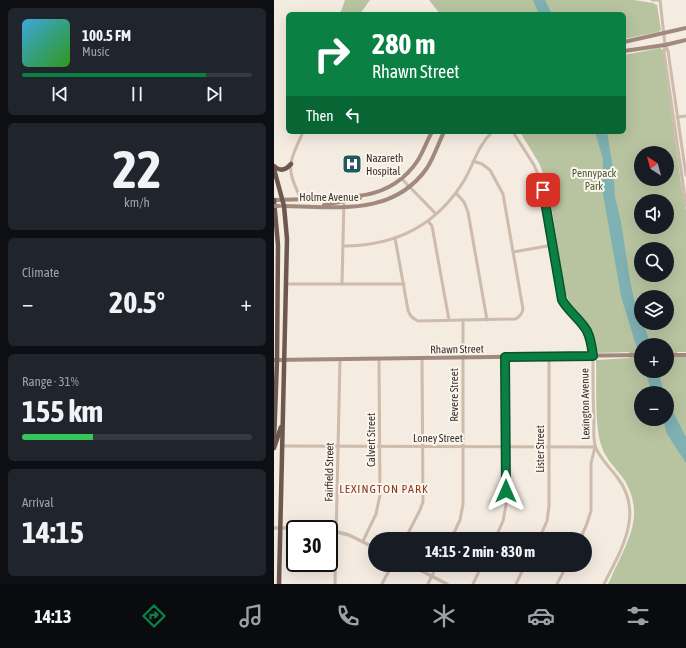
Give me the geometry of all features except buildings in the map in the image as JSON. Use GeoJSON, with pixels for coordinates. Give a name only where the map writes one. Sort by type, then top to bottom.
{"type":"FeatureCollection","features":[{"type":"Feature","properties":{"kind":"highway"},"geometry":{"type":"LineString","coordinates":[[274,442],[278,245],[277,200],[274,168],[282,170],[288,168],[291,164]]}},
{"type":"Feature","properties":{"kind":"highway"},"geometry":{"type":"LineString","coordinates":[[277,200],[282,206],[287,229],[279,584]]}},
{"type":"Feature","properties":{"kind":"highway"},"geometry":{"type":"LineString","coordinates":[[274,448],[283,421]]}},
{"type":"Feature","properties":{"kind":"main road"},"geometry":{"type":"LineString","coordinates":[[626,42],[686,28]]}},
{"type":"Feature","properties":{"kind":"main road"},"geometry":{"type":"LineString","coordinates":[[626,51],[665,45],[686,40]]}},
{"type":"Feature","properties":{"kind":"main road","name":"Holme Avenue"},"geometry":{"type":"LineString","coordinates":[[277,200],[344,199],[369,194],[384,189],[402,179],[417,162],[431,134]]}},
{"type":"Feature","properties":{"kind":"main road","name":"Holme Avenue"},"geometry":{"type":"LineString","coordinates":[[274,206],[358,207],[378,203],[399,194],[410,187],[428,167],[443,134]]}},
{"type":"Feature","properties":{"kind":"main road"},"geometry":{"type":"LineString","coordinates":[[316,206],[344,199]]}},
{"type":"Feature","properties":{"kind":"main road","name":"Rhawn Street"},"geometry":{"type":"LineString","coordinates":[[276,360],[634,355]]}},
{"type":"Feature","properties":{"kind":"main road"},"geometry":{"type":"LineString","coordinates":[[674,355],[686,355]]}},
{"type":"Feature","properties":{"kind":"street"},"geometry":{"type":"LineString","coordinates":[[652,0],[660,0],[663,34],[668,51],[686,205]]}},
{"type":"Feature","properties":{"kind":"street"},"geometry":{"type":"LineString","coordinates":[[675,117],[686,116]]}},
{"type":"Feature","properties":{"kind":"street"},"geometry":{"type":"LineString","coordinates":[[675,117],[686,176]]}},
{"type":"Feature","properties":{"kind":"street"},"geometry":{"type":"LineString","coordinates":[[301,200],[292,178],[291,164],[302,134]]}},
{"type":"Feature","properties":{"kind":"street"},"geometry":{"type":"LineString","coordinates":[[343,246],[368,245],[395,238],[412,231],[428,221],[456,193],[466,178],[484,141],[490,134]]}},
{"type":"Feature","properties":{"kind":"street","name":"Lexington Avenue"},"geometry":{"type":"LineString","coordinates":[[514,134],[534,165],[540,179],[562,300],[570,312],[587,330],[591,340],[593,356],[595,447],[618,478],[624,488],[628,501],[630,524],[625,542],[604,584]]}},
{"type":"Feature","properties":{"kind":"street"},"geometry":{"type":"LineString","coordinates":[[395,238],[411,317],[418,321],[487,320],[511,319],[519,317],[522,314],[523,309],[503,194],[490,170],[482,164],[473,161]]}},
{"type":"Feature","properties":{"kind":"street"},"geometry":{"type":"LineString","coordinates":[[402,179],[436,214]]}},
{"type":"Feature","properties":{"kind":"street"},"geometry":{"type":"LineString","coordinates":[[456,193],[464,202],[468,212],[487,320]]}},
{"type":"Feature","properties":{"kind":"street"},"geometry":{"type":"LineString","coordinates":[[342,284],[344,199]]}},
{"type":"Feature","properties":{"kind":"street"},"geometry":{"type":"LineString","coordinates":[[428,221],[432,226],[448,320]]}},
{"type":"Feature","properties":{"kind":"street"},"geometry":{"type":"LineString","coordinates":[[513,252],[553,245]]}},
{"type":"Feature","properties":{"kind":"street"},"geometry":{"type":"LineString","coordinates":[[286,284],[404,284]]}},
{"type":"Feature","properties":{"kind":"street","name":"Revere Street"},"geometry":{"type":"LineString","coordinates":[[454,532],[460,520],[463,504],[464,320]]}},
{"type":"Feature","properties":{"kind":"street"},"geometry":{"type":"LineString","coordinates":[[498,532],[503,521],[506,505],[505,357]]}},
{"type":"Feature","properties":{"kind":"street","name":"Lister Street"},"geometry":{"type":"LineString","coordinates":[[542,532],[547,521],[549,506],[549,357]]}},
{"type":"Feature","properties":{"kind":"street","name":"Calvert Street"},"geometry":{"type":"LineString","coordinates":[[363,541],[376,514],[379,501],[379,359]]}},
{"type":"Feature","properties":{"kind":"street"},"geometry":{"type":"LineString","coordinates":[[409,532],[423,502],[422,359]]}},
{"type":"Feature","properties":{"kind":"street","name":"Fairfield Street"},"geometry":{"type":"LineString","coordinates":[[336,520],[340,360]]}},
{"type":"Feature","properties":{"kind":"street","name":"Loney Street"},"geometry":{"type":"LineString","coordinates":[[282,446],[595,447]]}},
{"type":"Feature","properties":{"kind":"street"},"geometry":{"type":"LineString","coordinates":[[583,532],[591,511],[591,463],[595,447]]}},
{"type":"Feature","properties":{"kind":"street"},"geometry":{"type":"LineString","coordinates":[[274,528],[286,528]]}},
{"type":"Feature","properties":{"kind":"street"},"geometry":{"type":"LineString","coordinates":[[338,532],[368,544]]}},
{"type":"Feature","properties":{"kind":"street","name":"Fairfield Street"},"geometry":{"type":"LineString","coordinates":[[335,572],[335,584]]}},
{"type":"Feature","properties":{"kind":"street"},"geometry":{"type":"LineString","coordinates":[[382,584],[388,572]]}},
{"type":"Feature","properties":{"kind":"street"},"geometry":{"type":"LineString","coordinates":[[423,572],[447,584]]}},
{"type":"Feature","properties":{"kind":"street"},"geometry":{"type":"LineString","coordinates":[[428,584],[433,572]]}},
{"type":"Feature","properties":{"kind":"street"},"geometry":{"type":"LineString","coordinates":[[473,584],[479,572]]}},
{"type":"Feature","properties":{"kind":"street"},"geometry":{"type":"LineString","coordinates":[[516,584],[522,572]]}},
{"type":"Feature","properties":{"kind":"street"},"geometry":{"type":"LineString","coordinates":[[557,584],[563,572]]}},
{"type":"Feature","properties":{"kind":"green space"},"geometry":{"type":"Polygon","coordinates":[[[345,0],[370,0],[361,12],[341,12],[345,0]]]}},
{"type":"Feature","properties":{"kind":"green space"},"geometry":{"type":"Polygon","coordinates":[[[429,0],[634,0],[657,5],[661,30],[658,32],[626,39],[626,12],[438,12],[429,0]]]}},
{"type":"Feature","properties":{"kind":"green space","name":"Pennypack Park"},"geometry":{"type":"Polygon","coordinates":[[[660,48],[663,50],[686,210],[686,352],[677,352],[677,357],[686,357],[686,584],[608,584],[627,544],[633,524],[634,514],[633,503],[625,481],[608,459],[601,445],[597,425],[596,360],[630,358],[629,352],[596,353],[595,341],[592,332],[586,322],[570,303],[565,292],[552,210],[544,176],[539,163],[521,134],[626,134],[626,55],[660,48]]]}},
{"type":"Feature","properties":{"kind":"water"},"geometry":{"type":"Polygon","coordinates":[[[533,0],[545,0],[551,12],[538,12],[533,0]]]}},
{"type":"Feature","properties":{"kind":"water"},"geometry":{"type":"Polygon","coordinates":[[[596,134],[607,134],[613,168],[615,197],[621,222],[634,299],[634,330],[646,330],[648,338],[634,339],[621,296],[602,188],[603,159],[596,134]]]}},
{"type":"Feature","properties":{"kind":"water"},"geometry":{"type":"Polygon","coordinates":[[[647,378],[660,378],[662,386],[650,386],[647,378]]]}},
{"type":"Feature","properties":{"kind":"water"},"geometry":{"type":"Polygon","coordinates":[[[674,414],[686,437],[686,463],[667,434],[665,426],[674,426],[674,414]]]}},
{"type":"Feature","properties":{"kind":"place","name":"Nazareth Hospital"},"geometry":{"type":"Point","coordinates":[352,164]}},
{"type":"Feature","properties":{"kind":"district","name":"LEXINGTON PARK"},"geometry":{"type":"Point","coordinates":[384,489]}},
{"type":"Feature","properties":{"kind":"route"},"geometry":{"type":"LineString","coordinates":[[506,491],[505,357],[593,356],[591,340],[587,330],[566,307],[560,294],[543,190]]}}]}
